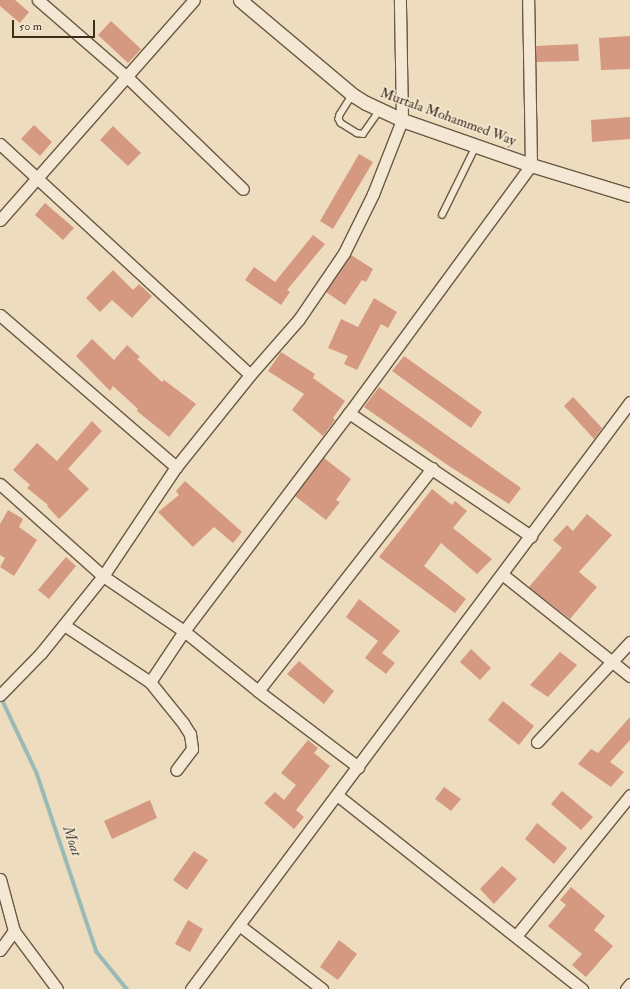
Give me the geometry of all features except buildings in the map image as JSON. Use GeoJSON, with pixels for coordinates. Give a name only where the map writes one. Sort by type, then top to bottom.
{"type":"FeatureCollection","features":[{"type":"Feature","properties":{"kind":"street"},"geometry":{"type":"LineString","coordinates":[[38,0],[127,77],[243,190]]}},
{"type":"Feature","properties":{"kind":"street"},"geometry":{"type":"LineString","coordinates":[[0,220],[194,0]]}},
{"type":"Feature","properties":{"kind":"street","name":"Murtala Mohammed Way"},"geometry":{"type":"LineString","coordinates":[[240,0],[353,95],[380,110],[402,120],[531,165],[630,195]]}},
{"type":"Feature","properties":{"kind":"street"},"geometry":{"type":"LineString","coordinates":[[0,695],[41,653],[64,625],[102,576],[176,467],[250,375],[299,319],[344,252],[373,194],[402,120],[400,0]]}},
{"type":"Feature","properties":{"kind":"street"},"geometry":{"type":"LineString","coordinates":[[150,682],[184,631],[349,413],[531,165],[528,0]]}},
{"type":"Feature","properties":{"kind":"street"},"geometry":{"type":"LineString","coordinates":[[0,144],[250,375]]}},
{"type":"Feature","properties":{"kind":"street"},"geometry":{"type":"LineString","coordinates":[[0,315],[176,467]]}},
{"type":"Feature","properties":{"kind":"street"},"geometry":{"type":"LineString","coordinates":[[191,989],[630,402]]}},
{"type":"Feature","properties":{"kind":"street"},"geometry":{"type":"LineString","coordinates":[[349,413],[530,536]]}},
{"type":"Feature","properties":{"kind":"street"},"geometry":{"type":"LineString","coordinates":[[258,691],[432,468]]}},
{"type":"Feature","properties":{"kind":"street"},"geometry":{"type":"LineString","coordinates":[[0,484],[102,576],[184,631],[258,691],[358,766]]}},
{"type":"Feature","properties":{"kind":"street"},"geometry":{"type":"LineString","coordinates":[[502,574],[630,676]]}},
{"type":"Feature","properties":{"kind":"street"},"geometry":{"type":"LineString","coordinates":[[64,625],[150,682],[183,723],[192,741],[192,749],[189,755],[176,770]]}},
{"type":"Feature","properties":{"kind":"street"},"geometry":{"type":"LineString","coordinates":[[537,742],[611,660],[630,642]]}},
{"type":"Feature","properties":{"kind":"street"},"geometry":{"type":"LineString","coordinates":[[337,795],[582,989]]}},
{"type":"Feature","properties":{"kind":"street"},"geometry":{"type":"LineString","coordinates":[[516,936],[630,795]]}},
{"type":"Feature","properties":{"kind":"street"},"geometry":{"type":"LineString","coordinates":[[0,878],[14,931],[57,989]]}},
{"type":"Feature","properties":{"kind":"street"},"geometry":{"type":"LineString","coordinates":[[239,926],[322,989]]}},
{"type":"Feature","properties":{"kind":"street"},"geometry":{"type":"LineString","coordinates":[[0,950],[14,931]]}},
{"type":"Feature","properties":{"kind":"street"},"geometry":{"type":"LineString","coordinates":[[626,989],[630,984]]}},
{"type":"Feature","properties":{"kind":"lane"},"geometry":{"type":"LineString","coordinates":[[353,95],[339,119],[340,123],[357,134],[363,134],[380,110]]}},
{"type":"Feature","properties":{"kind":"lane"},"geometry":{"type":"LineString","coordinates":[[442,215],[476,145]]}},
{"type":"Feature","properties":{"kind":"waterway","name":"Moat"},"geometry":{"type":"LineString","coordinates":[[1,697],[37,773],[97,952],[127,989]]}}]}
